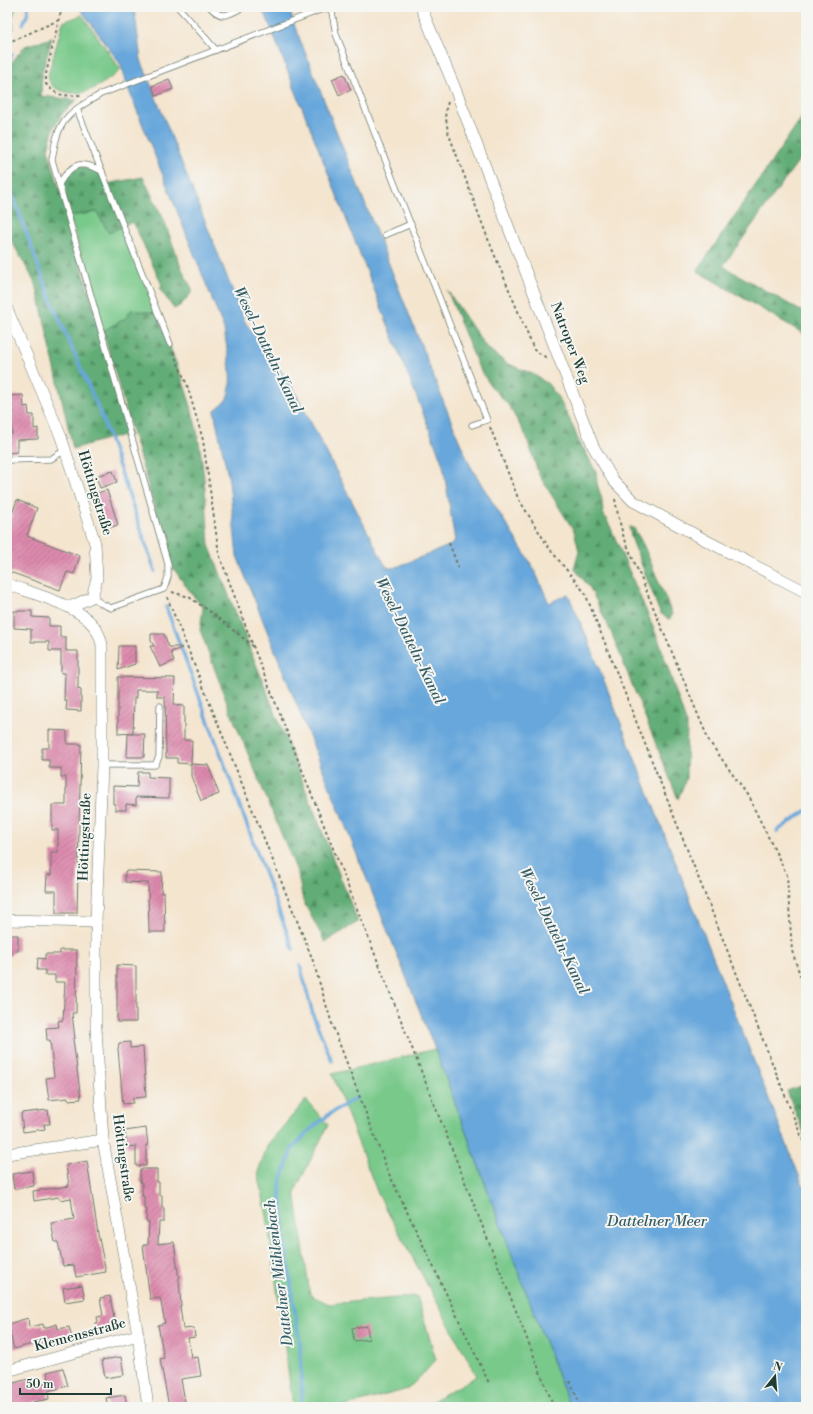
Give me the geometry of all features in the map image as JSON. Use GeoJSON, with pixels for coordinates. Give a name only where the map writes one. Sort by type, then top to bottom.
{"type":"FeatureCollection","features":[{"type":"Feature","properties":{"kind":"street","name":"Natroper Weg"},"geometry":{"type":"LineString","coordinates":[[421,7],[454,86],[593,446],[613,480],[634,500],[706,541],[806,592]]}},
{"type":"Feature","properties":{"kind":"street","name":"Höttingstraße"},"geometry":{"type":"LineString","coordinates":[[7,309],[66,450],[95,543],[97,578],[92,597]]}},
{"type":"Feature","properties":{"kind":"street","name":"Höttingstraße"},"geometry":{"type":"LineString","coordinates":[[7,584],[70,607],[85,617],[98,632],[102,645],[102,765],[96,922],[96,1029],[103,1140],[138,1335],[148,1407]]}},
{"type":"Feature","properties":{"kind":"street"},"geometry":{"type":"LineString","coordinates":[[70,607],[92,597]]}},
{"type":"Feature","properties":{"kind":"street"},"geometry":{"type":"LineString","coordinates":[[7,920],[96,922]]}},
{"type":"Feature","properties":{"kind":"street"},"geometry":{"type":"LineString","coordinates":[[7,1154],[103,1140]]}},
{"type":"Feature","properties":{"kind":"street","name":"Klemensstraße"},"geometry":{"type":"LineString","coordinates":[[7,1371],[138,1335]]}},
{"type":"Feature","properties":{"kind":"lane"},"geometry":{"type":"LineString","coordinates":[[178,7],[216,50]]}},
{"type":"Feature","properties":{"kind":"lane"},"geometry":{"type":"LineString","coordinates":[[210,7],[221,15],[226,16],[243,7]]}},
{"type":"Feature","properties":{"kind":"lane"},"geometry":{"type":"LineString","coordinates":[[92,597],[110,608],[164,588],[168,577],[168,564],[52,160],[56,140],[63,123],[77,109],[101,94],[320,10],[331,8],[336,34],[487,420],[472,425]]}},
{"type":"Feature","properties":{"kind":"lane"},"geometry":{"type":"LineString","coordinates":[[77,109],[170,344]]}},
{"type":"Feature","properties":{"kind":"lane"},"geometry":{"type":"LineString","coordinates":[[59,184],[68,170],[78,164],[91,166],[102,171]]}},
{"type":"Feature","properties":{"kind":"lane"},"geometry":{"type":"LineString","coordinates":[[385,235],[411,224]]}},
{"type":"Feature","properties":{"kind":"lane"},"geometry":{"type":"LineString","coordinates":[[7,460],[51,459],[66,450]]}},
{"type":"Feature","properties":{"kind":"lane"},"geometry":{"type":"LineString","coordinates":[[102,765],[155,765],[159,757],[160,706]]}},
{"type":"Feature","properties":{"kind":"path"},"geometry":{"type":"LineString","coordinates":[[62,7],[46,74],[46,84],[53,92],[69,96],[81,95]]}},
{"type":"Feature","properties":{"kind":"path"},"geometry":{"type":"LineString","coordinates":[[7,43],[59,20]]}},
{"type":"Feature","properties":{"kind":"path"},"geometry":{"type":"LineString","coordinates":[[454,86],[445,112],[448,132],[488,239],[534,350],[564,369]]}},
{"type":"Feature","properties":{"kind":"path"},"geometry":{"type":"LineString","coordinates":[[170,344],[187,385],[203,440],[219,554],[253,646],[554,1407]]}},
{"type":"Feature","properties":{"kind":"path"},"geometry":{"type":"LineString","coordinates":[[487,420],[518,498],[549,548],[585,593],[806,1148]]}},
{"type":"Feature","properties":{"kind":"path"},"geometry":{"type":"LineString","coordinates":[[613,480],[618,515],[623,535],[709,741],[748,796],[787,875],[792,951],[806,993]]}},
{"type":"Feature","properties":{"kind":"path"},"geometry":{"type":"LineString","coordinates":[[449,543],[459,569]]}},
{"type":"Feature","properties":{"kind":"path"},"geometry":{"type":"LineString","coordinates":[[164,588],[189,597],[212,613],[253,646]]}},
{"type":"Feature","properties":{"kind":"path"},"geometry":{"type":"LineString","coordinates":[[164,588],[312,958],[332,1024],[389,1174],[489,1383]]}},
{"type":"Feature","properties":{"kind":"path"},"geometry":{"type":"LineString","coordinates":[[570,1381],[581,1407]]}},
{"type":"Feature","properties":{"kind":"green space"},"geometry":{"type":"Polygon","coordinates":[[[7,7],[16,7],[12,20],[14,29],[7,33],[7,7]]]}},
{"type":"Feature","properties":{"kind":"green space"},"geometry":{"type":"Polygon","coordinates":[[[82,15],[121,70],[92,89],[85,92],[68,93],[53,86],[49,81],[48,75],[63,22],[82,15]]]}},
{"type":"Feature","properties":{"kind":"green space"},"geometry":{"type":"Polygon","coordinates":[[[52,38],[42,73],[41,96],[77,100],[63,113],[54,127],[48,149],[130,436],[113,437],[73,449],[36,284],[7,233],[7,68],[25,46],[52,38]]]}},
{"type":"Feature","properties":{"kind":"green space"},"geometry":{"type":"Polygon","coordinates":[[[806,111],[806,150],[723,266],[806,314],[806,335],[697,271],[806,111]]]}},
{"type":"Feature","properties":{"kind":"green space"},"geometry":{"type":"Polygon","coordinates":[[[80,166],[101,172],[106,184],[143,177],[164,220],[181,267],[193,291],[181,305],[174,309],[160,289],[162,285],[133,222],[109,233],[97,212],[70,216],[62,184],[68,172],[80,166]]]}},
{"type":"Feature","properties":{"kind":"green space"},"geometry":{"type":"Polygon","coordinates":[[[97,212],[109,233],[122,226],[157,313],[126,318],[103,331],[70,216],[97,212]]]}},
{"type":"Feature","properties":{"kind":"green space"},"geometry":{"type":"Polygon","coordinates":[[[447,290],[486,347],[506,363],[533,374],[548,384],[559,399],[572,424],[579,442],[596,472],[597,483],[602,500],[603,513],[610,526],[659,641],[687,725],[686,779],[678,799],[611,632],[590,588],[574,568],[579,551],[574,531],[539,475],[526,436],[509,406],[490,385],[478,366],[447,290]]]}},
{"type":"Feature","properties":{"kind":"green space"},"geometry":{"type":"Polygon","coordinates":[[[131,310],[157,313],[181,375],[193,414],[200,446],[209,545],[358,922],[325,942],[303,901],[298,874],[231,713],[200,630],[203,608],[171,565],[103,331],[126,318],[131,310]]]}},
{"type":"Feature","properties":{"kind":"green space"},"geometry":{"type":"Polygon","coordinates":[[[629,527],[634,528],[644,546],[672,614],[670,620],[660,613],[631,537],[629,527]]]}},
{"type":"Feature","properties":{"kind":"green space"},"geometry":{"type":"Polygon","coordinates":[[[435,1049],[570,1407],[422,1407],[477,1376],[378,1194],[332,1074],[435,1049]]]}},
{"type":"Feature","properties":{"kind":"green space"},"geometry":{"type":"Polygon","coordinates":[[[806,1084],[806,1139],[787,1091],[806,1084]]]}},
{"type":"Feature","properties":{"kind":"green space"},"geometry":{"type":"Polygon","coordinates":[[[306,1100],[328,1125],[295,1191],[310,1295],[329,1304],[417,1296],[436,1360],[408,1389],[342,1407],[293,1407],[267,1216],[258,1172],[268,1144],[306,1100]]]}},
{"type":"Feature","properties":{"kind":"water","name":"Dattelner Meer"},"geometry":{"type":"Polygon","coordinates":[[[79,7],[134,7],[141,60],[245,322],[292,386],[385,565],[389,568],[394,568],[451,545],[455,541],[443,465],[267,18],[259,7],[289,7],[295,27],[470,465],[533,567],[549,603],[568,594],[588,640],[806,1193],[806,1407],[570,1407],[435,1049],[237,556],[229,481],[214,411],[226,400],[230,385],[230,366],[224,329],[128,88],[121,65],[79,7]]]}},
{"type":"Feature","properties":{"kind":"building"},"geometry":{"type":"Polygon","coordinates":[[[344,74],[351,90],[339,95],[332,79],[344,74]]]}},
{"type":"Feature","properties":{"kind":"building"},"geometry":{"type":"Polygon","coordinates":[[[169,79],[173,89],[156,96],[152,86],[169,79]]]}},
{"type":"Feature","properties":{"kind":"building"},"geometry":{"type":"Polygon","coordinates":[[[23,395],[24,407],[28,406],[29,415],[34,415],[34,429],[38,428],[38,439],[17,440],[17,452],[7,453],[7,434],[12,434],[9,396],[23,395]]]}},
{"type":"Feature","properties":{"kind":"building"},"geometry":{"type":"Polygon","coordinates":[[[113,471],[117,482],[100,488],[96,476],[113,471]]]}},
{"type":"Feature","properties":{"kind":"building"},"geometry":{"type":"Polygon","coordinates":[[[107,490],[118,525],[105,529],[94,494],[107,490]]]}},
{"type":"Feature","properties":{"kind":"building"},"geometry":{"type":"Polygon","coordinates":[[[17,500],[37,508],[27,536],[80,556],[74,574],[67,572],[60,590],[7,571],[7,527],[17,500]]]}},
{"type":"Feature","properties":{"kind":"building"},"geometry":{"type":"Polygon","coordinates":[[[14,611],[32,611],[32,617],[49,618],[49,626],[60,626],[60,637],[66,637],[66,651],[78,651],[78,689],[81,690],[81,711],[66,710],[67,700],[64,700],[65,673],[61,673],[61,651],[49,651],[49,642],[31,642],[31,629],[14,628],[14,611]]]}},
{"type":"Feature","properties":{"kind":"building"},"geometry":{"type":"Polygon","coordinates":[[[151,634],[164,634],[169,647],[182,648],[171,652],[174,661],[160,667],[150,646],[154,646],[151,641],[151,634]]]}},
{"type":"Feature","properties":{"kind":"building"},"geometry":{"type":"Polygon","coordinates":[[[119,646],[135,646],[135,664],[118,670],[119,646]]]}},
{"type":"Feature","properties":{"kind":"building"},"geometry":{"type":"Polygon","coordinates":[[[118,677],[175,678],[174,705],[184,706],[184,740],[192,740],[191,764],[177,763],[177,758],[166,758],[165,697],[157,697],[157,690],[136,690],[136,698],[134,698],[133,733],[118,734],[118,677]]]}},
{"type":"Feature","properties":{"kind":"building"},"geometry":{"type":"Polygon","coordinates":[[[49,730],[67,731],[67,744],[81,744],[77,913],[56,913],[56,891],[46,891],[47,875],[51,875],[51,852],[58,852],[58,830],[52,830],[52,805],[66,805],[66,777],[61,777],[61,768],[49,768],[49,760],[42,760],[42,748],[49,748],[49,730]]]}},
{"type":"Feature","properties":{"kind":"building"},"geometry":{"type":"Polygon","coordinates":[[[128,734],[145,734],[144,757],[127,757],[128,734]]]}},
{"type":"Feature","properties":{"kind":"building"},"geometry":{"type":"Polygon","coordinates":[[[191,764],[208,765],[219,794],[201,801],[191,776],[191,764]]]}},
{"type":"Feature","properties":{"kind":"building"},"geometry":{"type":"Polygon","coordinates":[[[138,772],[148,772],[148,777],[169,778],[169,798],[136,797],[136,805],[126,804],[126,810],[115,810],[115,804],[113,804],[113,786],[137,787],[138,772]]]}},
{"type":"Feature","properties":{"kind":"building"},"geometry":{"type":"Polygon","coordinates":[[[125,871],[162,872],[161,893],[164,893],[165,932],[149,932],[148,883],[125,882],[125,871]]]}},
{"type":"Feature","properties":{"kind":"building"},"geometry":{"type":"Polygon","coordinates":[[[7,935],[18,935],[18,951],[15,951],[7,958],[7,935]]]}},
{"type":"Feature","properties":{"kind":"building"},"geometry":{"type":"Polygon","coordinates":[[[60,950],[77,950],[76,1013],[72,1013],[75,1039],[73,1039],[81,1099],[68,1100],[68,1098],[49,1100],[46,1078],[54,1077],[50,1040],[47,1040],[46,1028],[59,1027],[58,1021],[63,1020],[65,982],[55,982],[55,975],[45,975],[45,970],[37,970],[38,958],[45,959],[45,954],[60,954],[60,950]]]}},
{"type":"Feature","properties":{"kind":"building"},"geometry":{"type":"Polygon","coordinates":[[[117,965],[136,966],[136,1022],[117,1022],[117,965]]]}},
{"type":"Feature","properties":{"kind":"building"},"geometry":{"type":"Polygon","coordinates":[[[130,1042],[130,1048],[143,1047],[146,1097],[133,1098],[133,1103],[123,1104],[118,1049],[119,1043],[130,1042]]]}},
{"type":"Feature","properties":{"kind":"building"},"geometry":{"type":"Polygon","coordinates":[[[48,1110],[50,1124],[44,1124],[45,1129],[23,1132],[21,1113],[48,1110]]]}},
{"type":"Feature","properties":{"kind":"building"},"geometry":{"type":"Polygon","coordinates":[[[146,1128],[148,1145],[146,1145],[146,1166],[136,1166],[136,1146],[127,1147],[125,1131],[146,1128]]]}},
{"type":"Feature","properties":{"kind":"building"},"geometry":{"type":"Polygon","coordinates":[[[87,1161],[98,1234],[106,1272],[76,1277],[74,1265],[63,1266],[58,1242],[55,1242],[51,1223],[74,1219],[71,1198],[60,1200],[59,1197],[34,1201],[33,1191],[69,1186],[66,1165],[87,1161]]]}},
{"type":"Feature","properties":{"kind":"building"},"geometry":{"type":"Polygon","coordinates":[[[140,1169],[157,1169],[159,1195],[162,1195],[162,1208],[164,1208],[164,1222],[159,1222],[158,1244],[174,1242],[183,1329],[194,1328],[195,1337],[188,1338],[191,1358],[198,1357],[201,1376],[181,1379],[186,1407],[169,1407],[160,1359],[164,1358],[158,1325],[165,1323],[160,1298],[150,1299],[143,1245],[148,1245],[149,1222],[146,1222],[147,1209],[144,1209],[144,1196],[142,1196],[142,1183],[140,1182],[140,1169]]]}},
{"type":"Feature","properties":{"kind":"building"},"geometry":{"type":"Polygon","coordinates":[[[32,1171],[34,1186],[14,1189],[12,1174],[32,1171]]]}},
{"type":"Feature","properties":{"kind":"building"},"geometry":{"type":"Polygon","coordinates":[[[82,1285],[85,1299],[65,1302],[63,1288],[82,1285]]]}},
{"type":"Feature","properties":{"kind":"building"},"geometry":{"type":"Polygon","coordinates":[[[110,1296],[116,1329],[97,1332],[95,1323],[98,1322],[97,1317],[103,1316],[100,1298],[110,1296]]]}},
{"type":"Feature","properties":{"kind":"building"},"geometry":{"type":"Polygon","coordinates":[[[28,1318],[29,1327],[43,1324],[44,1328],[57,1324],[58,1329],[69,1327],[72,1338],[40,1346],[39,1342],[14,1349],[8,1324],[28,1318]]]}},
{"type":"Feature","properties":{"kind":"building"},"geometry":{"type":"Polygon","coordinates":[[[367,1326],[369,1339],[354,1341],[352,1328],[367,1326]]]}},
{"type":"Feature","properties":{"kind":"building"},"geometry":{"type":"Polygon","coordinates":[[[121,1357],[124,1375],[105,1378],[102,1360],[121,1357]]]}},
{"type":"Feature","properties":{"kind":"building"},"geometry":{"type":"Polygon","coordinates":[[[63,1368],[68,1386],[48,1391],[49,1399],[33,1402],[34,1407],[7,1407],[7,1385],[28,1379],[30,1386],[50,1382],[47,1372],[63,1368]]]}},
{"type":"Feature","properties":{"kind":"building"},"geometry":{"type":"Polygon","coordinates":[[[125,1395],[127,1407],[108,1407],[106,1398],[125,1395]]]}},
{"type":"Feature","properties":{"kind":"waterway"},"geometry":{"type":"LineString","coordinates":[[23,24],[28,13],[28,7]]}},
{"type":"Feature","properties":{"kind":"waterway"},"geometry":{"type":"LineString","coordinates":[[7,66],[12,54]]}},
{"type":"Feature","properties":{"kind":"waterway"},"geometry":{"type":"LineString","coordinates":[[7,180],[51,300],[102,417],[155,571]]}},
{"type":"Feature","properties":{"kind":"waterway"},"geometry":{"type":"LineString","coordinates":[[166,607],[293,949]]}},
{"type":"Feature","properties":{"kind":"waterway","name":"Dattelner Mühlenbach"},"geometry":{"type":"LineString","coordinates":[[777,831],[806,811]]}},
{"type":"Feature","properties":{"kind":"waterway"},"geometry":{"type":"LineString","coordinates":[[300,965],[313,1015],[332,1061]]}},
{"type":"Feature","properties":{"kind":"waterway","name":"Dattelner Mühlenbach"},"geometry":{"type":"LineString","coordinates":[[301,1407],[300,1345],[285,1241],[280,1185],[292,1149],[313,1127],[331,1113],[356,1098]]}},
{"type":"Feature","properties":{"kind":"water label","name":"Wesel-Datteln-Kanal"},"geometry":{"type":"Point","coordinates":[268,350]}},
{"type":"Feature","properties":{"kind":"water label","name":"Wesel-Datteln-Kanal"},"geometry":{"type":"Point","coordinates":[410,641]}},
{"type":"Feature","properties":{"kind":"water label","name":"Wesel-Datteln-Kanal"},"geometry":{"type":"Point","coordinates":[554,931]}}]}
